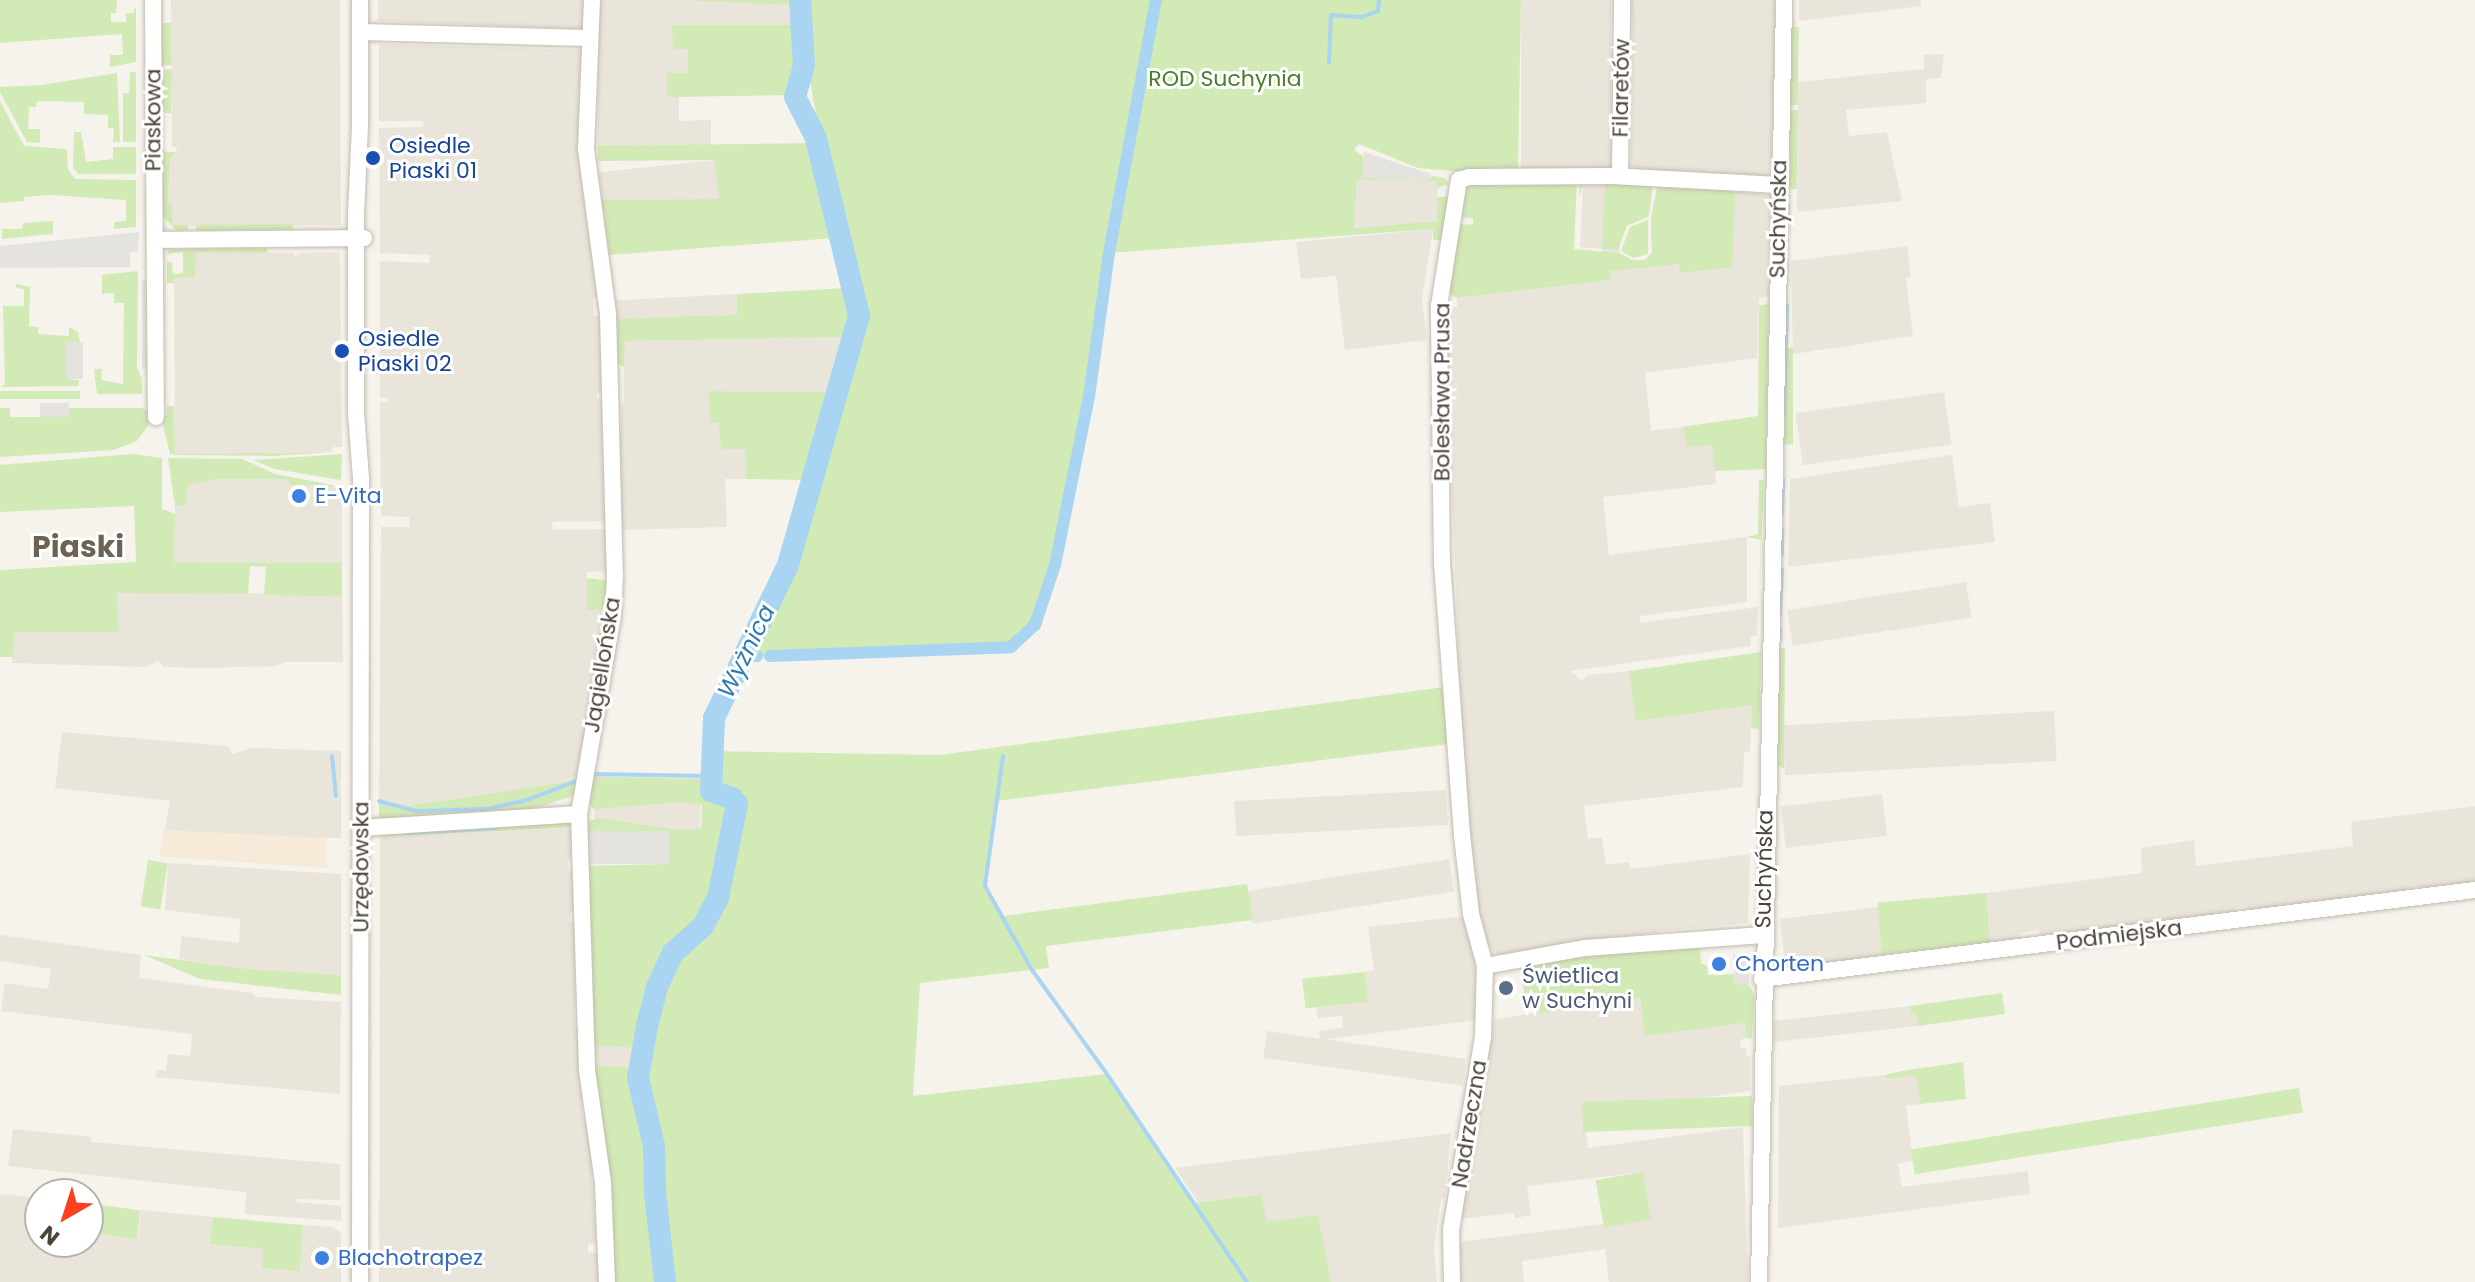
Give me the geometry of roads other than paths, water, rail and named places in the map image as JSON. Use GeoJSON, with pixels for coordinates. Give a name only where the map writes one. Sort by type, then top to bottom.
{"type":"FeatureCollection","features":[{"type":"Feature","properties":{"kind":"street","name":"Piaskowa"},"geometry":{"type":"LineString","coordinates":[[153,0],[151,235],[156,417]]}},
{"type":"Feature","properties":{"kind":"street","name":"Urzędowska"},"geometry":{"type":"LineString","coordinates":[[360,0],[360,125],[366,160],[361,238],[366,417],[361,452],[360,1282]]}},
{"type":"Feature","properties":{"kind":"street","name":"Jagiellońska"},"geometry":{"type":"LineString","coordinates":[[592,0],[588,38],[586,149],[608,314],[615,575],[610,630],[579,814],[587,1070],[603,1183],[607,1282]]}},
{"type":"Feature","properties":{"kind":"street","name":"Filaretów"},"geometry":{"type":"LineString","coordinates":[[1620,176],[1622,0]]}},
{"type":"Feature","properties":{"kind":"street","name":"Suchyńska"},"geometry":{"type":"LineString","coordinates":[[1759,1282],[1762,979],[1784,0]]}},
{"type":"Feature","properties":{"kind":"street"},"geometry":{"type":"LineString","coordinates":[[360,32],[588,38]]}},
{"type":"Feature","properties":{"kind":"street","name":"Bolesława Prusa"},"geometry":{"type":"LineString","coordinates":[[1452,686],[1442,564],[1439,306],[1459,180],[1518,176],[1620,176],[1779,185]]}},
{"type":"Feature","properties":{"kind":"street"},"geometry":{"type":"LineString","coordinates":[[151,235],[361,238]]}},
{"type":"Feature","properties":{"kind":"street","name":"Nadrzeczna"},"geometry":{"type":"LineString","coordinates":[[1452,686],[1468,892],[1485,966],[1483,1037],[1451,1230],[1452,1282]]}},
{"type":"Feature","properties":{"kind":"street"},"geometry":{"type":"LineString","coordinates":[[361,828],[579,814]]}},
{"type":"Feature","properties":{"kind":"street","name":"Podmiejska"},"geometry":{"type":"LineString","coordinates":[[1762,979],[2475,890]]}},
{"type":"Feature","properties":{"kind":"street"},"geometry":{"type":"LineString","coordinates":[[1485,966],[1585,948],[1763,935]]}},
{"type":"Feature","properties":{"kind":"waterway","name":"Wyżnica"},"geometry":{"type":"LineString","coordinates":[[665,1282],[655,1193],[654,1146],[638,1078],[647,1026],[657,987],[673,953],[703,926],[718,898],[737,804],[732,798],[711,791],[714,718],[788,565],[859,315],[816,138],[795,97],[804,65],[800,0]]}},
{"type":"Feature","properties":{"kind":"waterway"},"geometry":{"type":"LineString","coordinates":[[770,656],[1011,647],[1035,625],[1055,565],[1089,397],[1109,253],[1156,0]]}},
{"type":"Feature","properties":{"kind":"waterway"},"geometry":{"type":"LineString","coordinates":[[1329,62],[1331,15],[1362,17],[1378,11],[1379,0]]}},
{"type":"Feature","properties":{"kind":"waterway"},"geometry":{"type":"LineString","coordinates":[[1788,205],[1788,223]]}},
{"type":"Feature","properties":{"kind":"waterway"},"geometry":{"type":"LineString","coordinates":[[1784,415],[1787,305]]}},
{"type":"Feature","properties":{"kind":"waterway"},"geometry":{"type":"LineString","coordinates":[[1782,514],[1783,480]]}},
{"type":"Feature","properties":{"kind":"waterway"},"geometry":{"type":"LineString","coordinates":[[1782,529],[1782,555]]}},
{"type":"Feature","properties":{"kind":"waterway"},"geometry":{"type":"LineString","coordinates":[[1780,616],[1782,569]]}},
{"type":"Feature","properties":{"kind":"waterway"},"geometry":{"type":"LineString","coordinates":[[1780,629],[1780,640]]}},
{"type":"Feature","properties":{"kind":"waterway"},"geometry":{"type":"LineString","coordinates":[[742,657],[757,656]]}},
{"type":"Feature","properties":{"kind":"waterway"},"geometry":{"type":"LineString","coordinates":[[332,756],[336,796]]}},
{"type":"Feature","properties":{"kind":"waterway"},"geometry":{"type":"LineString","coordinates":[[1003,756],[985,886],[1032,970],[1107,1074],[1247,1282]]}},
{"type":"Feature","properties":{"kind":"waterway"},"geometry":{"type":"LineString","coordinates":[[591,774],[711,776]]}},
{"type":"Feature","properties":{"kind":"waterway"},"geometry":{"type":"LineString","coordinates":[[379,801],[417,811],[487,809],[527,800],[579,780]]}},
{"type":"Feature","properties":{"kind":"waterway"},"geometry":{"type":"LineString","coordinates":[[408,833],[497,828]]}},
{"type":"Feature","properties":{"kind":"place","name":"Osiedle Piaski 01"},"geometry":{"type":"Point","coordinates":[373,158]}},
{"type":"Feature","properties":{"kind":"place","name":"Osiedle Piaski 02"},"geometry":{"type":"Point","coordinates":[342,351]}},
{"type":"Feature","properties":{"kind":"place","name":"E-Vita"},"geometry":{"type":"Point","coordinates":[299,496]}},
{"type":"Feature","properties":{"kind":"place","name":"Chorten"},"geometry":{"type":"Point","coordinates":[1719,964]}},
{"type":"Feature","properties":{"kind":"place","name":"Świetlica w Suchyni"},"geometry":{"type":"Point","coordinates":[1506,988]}},
{"type":"Feature","properties":{"kind":"place","name":"Blachotrapez"},"geometry":{"type":"Point","coordinates":[322,1258]}},
{"type":"Feature","properties":{"kind":"district","name":"Piaski"},"geometry":{"type":"Point","coordinates":[78,547]}},
{"type":"Feature","properties":{"kind":"park label","name":"ROD Suchynia"},"geometry":{"type":"Point","coordinates":[1225,79]}}]}
